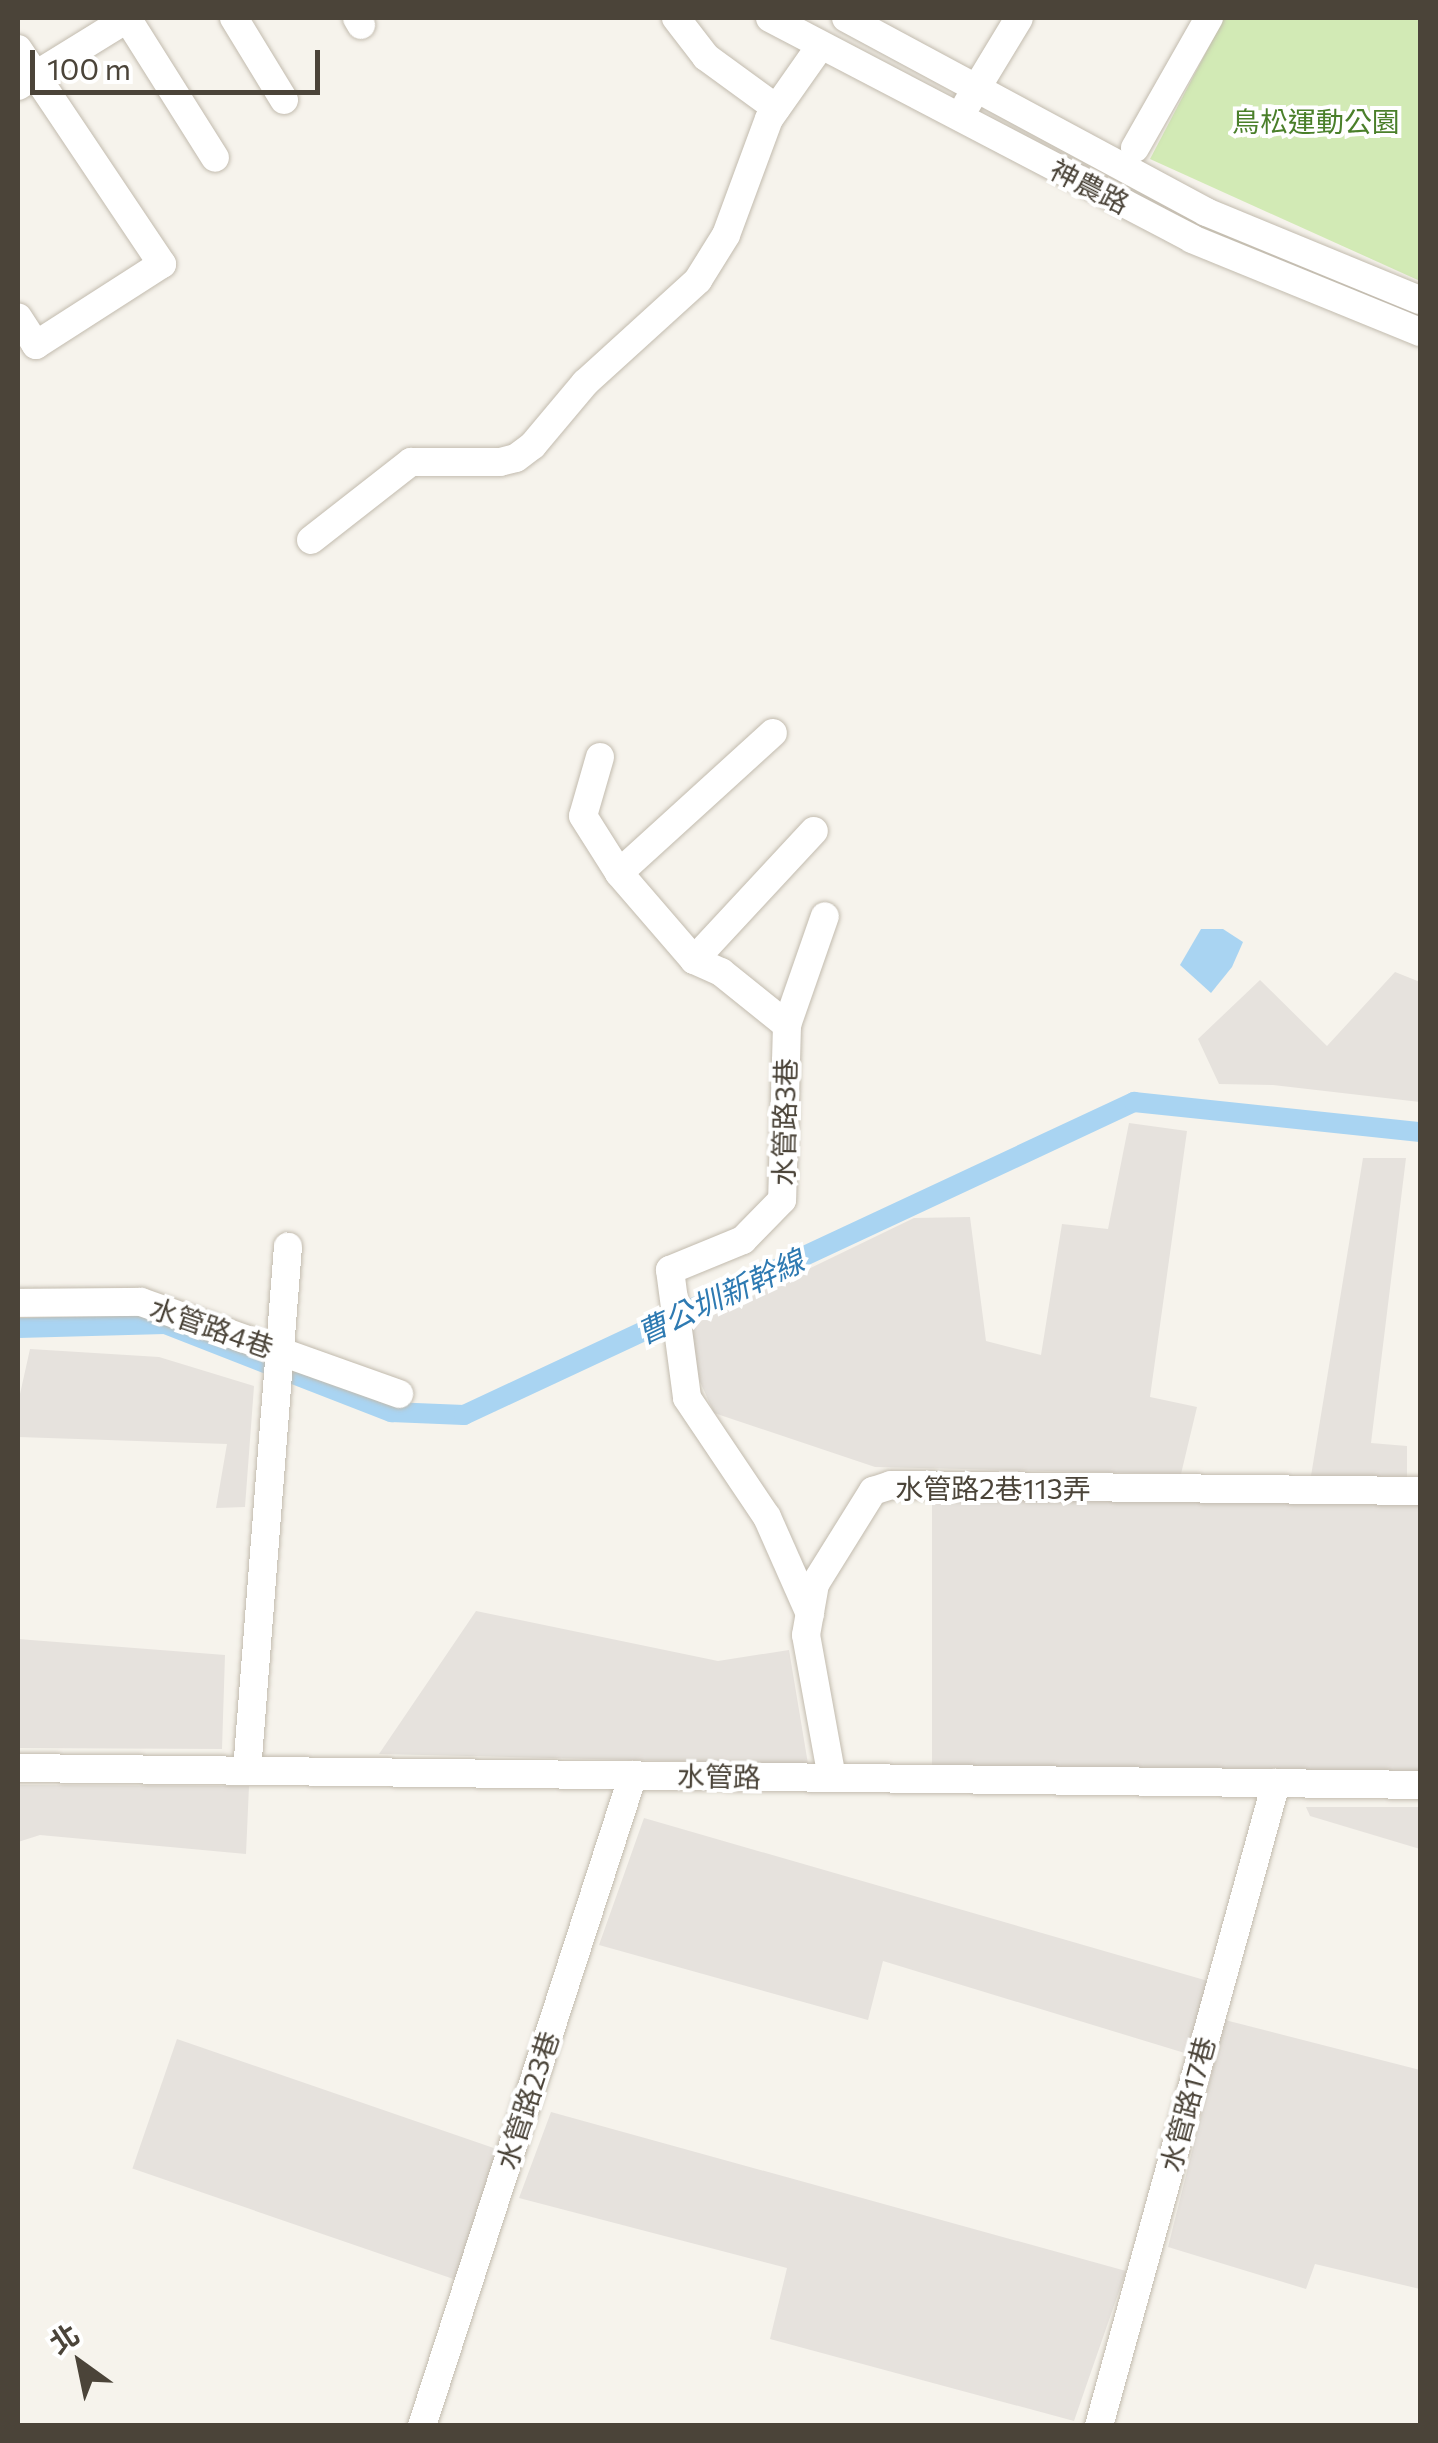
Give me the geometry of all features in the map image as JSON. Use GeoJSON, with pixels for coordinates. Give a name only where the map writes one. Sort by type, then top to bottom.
{"type":"FeatureCollection","features":[{"type":"Feature","properties":{"kind":"street"},"geometry":{"type":"LineString","coordinates":[[26,81],[128,18],[215,158]]}},
{"type":"Feature","properties":{"kind":"street"},"geometry":{"type":"LineString","coordinates":[[234,18],[284,100]]}},
{"type":"Feature","properties":{"kind":"street"},"geometry":{"type":"LineString","coordinates":[[676,18],[706,57],[776,108]]}},
{"type":"Feature","properties":{"kind":"street","name":"神農路"},"geometry":{"type":"LineString","coordinates":[[770,18],[1192,238],[1420,332]]}},
{"type":"Feature","properties":{"kind":"street","name":"神農路"},"geometry":{"type":"LineString","coordinates":[[846,18],[1206,212],[1420,300]]}},
{"type":"Feature","properties":{"kind":"street"},"geometry":{"type":"LineString","coordinates":[[960,119],[1018,18]]}},
{"type":"Feature","properties":{"kind":"street"},"geometry":{"type":"LineString","coordinates":[[1135,148],[1210,18]]}},
{"type":"Feature","properties":{"kind":"street"},"geometry":{"type":"LineString","coordinates":[[311,540],[411,462],[500,462],[526,452],[585,382],[698,280],[726,236],[753,156],[776,108],[821,45]]}},
{"type":"Feature","properties":{"kind":"street"},"geometry":{"type":"LineString","coordinates":[[18,49],[26,81],[162,264],[36,346],[18,317]]}},
{"type":"Feature","properties":{"kind":"street"},"geometry":{"type":"LineString","coordinates":[[619,872],[773,734]]}},
{"type":"Feature","properties":{"kind":"street","name":"水管路3巷"},"geometry":{"type":"LineString","coordinates":[[600,757],[583,816],[619,872],[694,960],[721,972],[787,1025],[782,1200],[742,1240],[670,1273],[686,1398],[767,1517],[810,1614]]}},
{"type":"Feature","properties":{"kind":"street"},"geometry":{"type":"LineString","coordinates":[[694,960],[814,832]]}},
{"type":"Feature","properties":{"kind":"street"},"geometry":{"type":"LineString","coordinates":[[787,1025],[825,916]]}},
{"type":"Feature","properties":{"kind":"street"},"geometry":{"type":"LineString","coordinates":[[276,1365],[288,1247]]}},
{"type":"Feature","properties":{"kind":"street","name":"水管路4巷"},"geometry":{"type":"LineString","coordinates":[[18,1303],[140,1302],[276,1365],[399,1394]]}},
{"type":"Feature","properties":{"kind":"street","name":"水管路4巷"},"geometry":{"type":"LineString","coordinates":[[246,1771],[276,1365]]}},
{"type":"Feature","properties":{"kind":"street","name":"水管路2巷113弄"},"geometry":{"type":"LineString","coordinates":[[832,1778],[806,1635],[815,1584],[862,1502],[873,1490],[892,1485],[1420,1491]]}},
{"type":"Feature","properties":{"kind":"street","name":"水管路"},"geometry":{"type":"LineString","coordinates":[[18,1768],[1420,1784]]}},
{"type":"Feature","properties":{"kind":"street","name":"水管路23巷"},"geometry":{"type":"LineString","coordinates":[[422,2426],[633,1776]]}},
{"type":"Feature","properties":{"kind":"street","name":"水管路17巷"},"geometry":{"type":"LineString","coordinates":[[1099,2426],[1276,1783]]}},
{"type":"Feature","properties":{"kind":"shaded area"},"geometry":{"type":"Polygon","coordinates":[[[1395,972],[1420,982],[1420,1102],[1273,1085],[1219,1084],[1198,1039],[1260,980],[1327,1046],[1395,972]]]}},
{"type":"Feature","properties":{"kind":"shaded area"},"geometry":{"type":"Polygon","coordinates":[[[1129,1123],[1187,1131],[1150,1397],[1197,1407],[1181,1474],[875,1467],[714,1413],[678,1332],[914,1218],[970,1217],[986,1341],[1041,1355],[1062,1224],[1108,1229],[1129,1123]]]}},
{"type":"Feature","properties":{"kind":"shaded area"},"geometry":{"type":"Polygon","coordinates":[[[1363,1158],[1406,1158],[1371,1443],[1407,1446],[1407,1477],[1311,1476],[1363,1158]]]}},
{"type":"Feature","properties":{"kind":"shaded area"},"geometry":{"type":"Polygon","coordinates":[[[30,1349],[159,1357],[254,1386],[245,1507],[216,1508],[227,1444],[18,1437],[18,1403],[30,1349]]]}},
{"type":"Feature","properties":{"kind":"shaded area"},"geometry":{"type":"Polygon","coordinates":[[[932,1499],[1420,1499],[1420,1772],[932,1772],[932,1499]]]}},
{"type":"Feature","properties":{"kind":"shaded area"},"geometry":{"type":"Polygon","coordinates":[[[476,1611],[718,1661],[789,1650],[808,1764],[379,1754],[476,1611]]]}},
{"type":"Feature","properties":{"kind":"shaded area"},"geometry":{"type":"Polygon","coordinates":[[[18,1639],[225,1655],[222,1749],[18,1748],[18,1639]]]}},
{"type":"Feature","properties":{"kind":"shaded area"},"geometry":{"type":"Polygon","coordinates":[[[18,1785],[249,1786],[246,1854],[40,1835],[18,1842],[18,1785]]]}},
{"type":"Feature","properties":{"kind":"shaded area"},"geometry":{"type":"Polygon","coordinates":[[[1306,1807],[1420,1807],[1420,1849],[1310,1816],[1306,1807]]]}},
{"type":"Feature","properties":{"kind":"shaded area"},"geometry":{"type":"Polygon","coordinates":[[[644,1818],[1208,1981],[1188,2054],[883,1961],[868,2020],[599,1945],[644,1818]]]}},
{"type":"Feature","properties":{"kind":"shaded area"},"geometry":{"type":"Polygon","coordinates":[[[1225,2020],[1420,2070],[1420,2289],[1315,2264],[1306,2289],[1168,2247],[1225,2020]]]}},
{"type":"Feature","properties":{"kind":"shaded area"},"geometry":{"type":"Polygon","coordinates":[[[177,2039],[506,2152],[461,2282],[132,2169],[177,2039]]]}},
{"type":"Feature","properties":{"kind":"shaded area"},"geometry":{"type":"Polygon","coordinates":[[[551,2112],[1126,2271],[1074,2421],[770,2339],[787,2268],[519,2198],[551,2112]]]}},
{"type":"Feature","properties":{"kind":"green space","name":"鳥松運動公園"},"geometry":{"type":"Polygon","coordinates":[[[1224,18],[1420,18],[1420,281],[1150,159],[1224,18]]]}},
{"type":"Feature","properties":{"kind":"water"},"geometry":{"type":"Polygon","coordinates":[[[1201,929],[1223,929],[1243,942],[1232,967],[1211,993],[1180,965],[1201,929]]]}},
{"type":"Feature","properties":{"kind":"waterway","name":"曹公圳新幹線"},"geometry":{"type":"LineString","coordinates":[[18,1328],[165,1324],[391,1412],[464,1415],[1134,1102],[1420,1132]]}}]}
